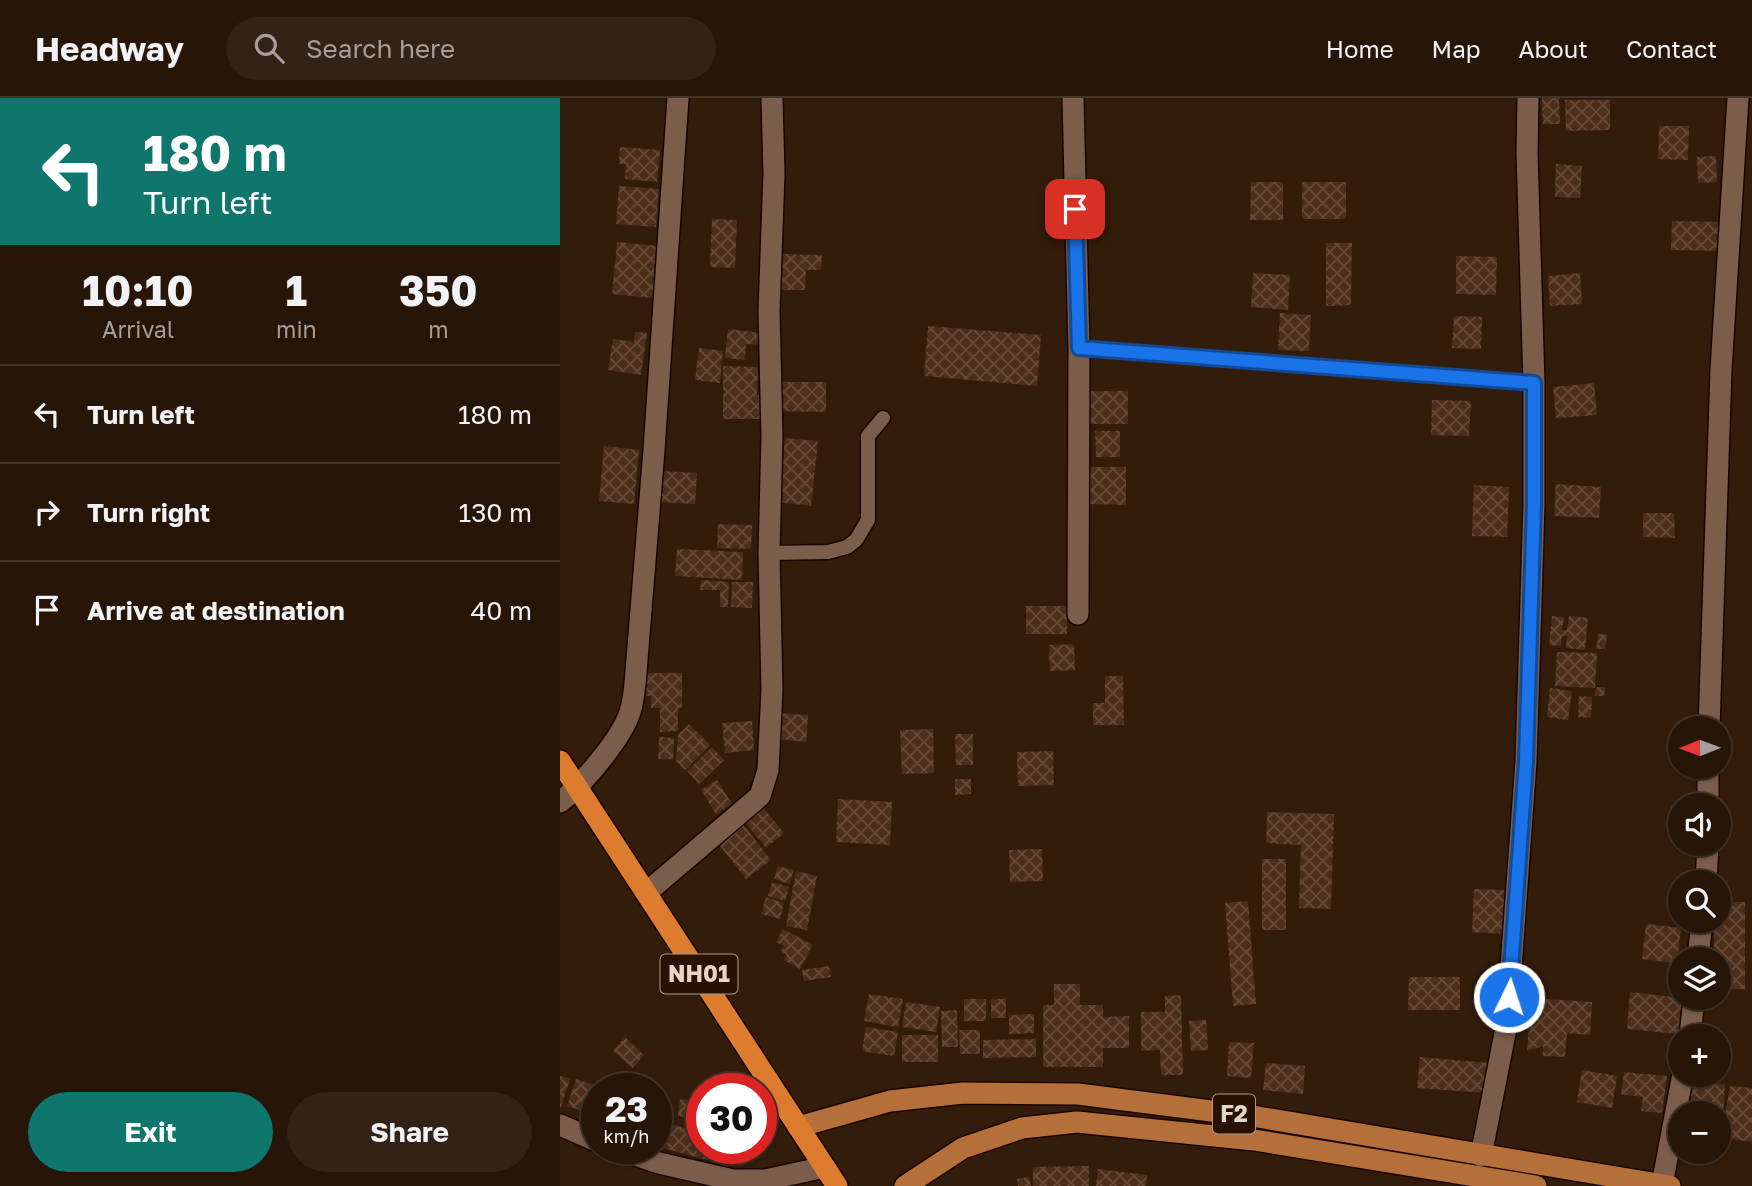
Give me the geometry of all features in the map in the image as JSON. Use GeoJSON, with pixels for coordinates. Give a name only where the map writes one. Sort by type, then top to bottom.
{"type":"FeatureCollection","features":[{"type":"Feature","properties":{"kind":"highway","name":"NH01"},"geometry":{"type":"LineString","coordinates":[[560,761],[837,1186]]}},
{"type":"Feature","properties":{"kind":"main road","name":"F2"},"geometry":{"type":"LineString","coordinates":[[798,1127],[890,1101],[962,1093],[1078,1094],[1258,1117],[1666,1185]]}},
{"type":"Feature","properties":{"kind":"main road","name":"F2"},"geometry":{"type":"LineString","coordinates":[[905,1186],[964,1148],[1022,1128],[1077,1122],[1254,1140],[1536,1186]]}},
{"type":"Feature","properties":{"kind":"street"},"geometry":{"type":"LineString","coordinates":[[560,802],[577,789],[619,734],[630,713],[635,684],[678,98]]}},
{"type":"Feature","properties":{"kind":"street"},"geometry":{"type":"LineString","coordinates":[[646,892],[760,796],[768,770],[772,690],[769,311],[774,174],[772,98]]}},
{"type":"Feature","properties":{"kind":"street"},"geometry":{"type":"LineString","coordinates":[[1073,98],[1079,348],[1078,614]]}},
{"type":"Feature","properties":{"kind":"street"},"geometry":{"type":"LineString","coordinates":[[1481,1156],[1507,1023],[1526,761],[1534,504],[1528,98]]}},
{"type":"Feature","properties":{"kind":"street"},"geometry":{"type":"LineString","coordinates":[[1709,716],[1721,370],[1738,98]]}},
{"type":"Feature","properties":{"kind":"street"},"geometry":{"type":"LineString","coordinates":[[1666,1185],[1681,1087]]}},
{"type":"Feature","properties":{"kind":"street"},"geometry":{"type":"LineString","coordinates":[[560,1125],[581,1134]]}},
{"type":"Feature","properties":{"kind":"street"},"geometry":{"type":"LineString","coordinates":[[664,1164],[733,1180],[765,1180],[825,1167]]}},
{"type":"Feature","properties":{"kind":"lane"},"geometry":{"type":"LineString","coordinates":[[1079,348],[1534,383]]}},
{"type":"Feature","properties":{"kind":"lane"},"geometry":{"type":"LineString","coordinates":[[769,553],[828,552],[847,547],[856,540],[868,520],[868,436],[883,418]]}},
{"type":"Feature","properties":{"kind":"building"},"geometry":{"type":"Polygon","coordinates":[[[1542,98],[1559,98],[1560,124],[1543,124],[1542,98]]]}},
{"type":"Feature","properties":{"kind":"building"},"geometry":{"type":"Polygon","coordinates":[[[1565,100],[1610,100],[1610,130],[1566,131],[1565,100]]]}},
{"type":"Feature","properties":{"kind":"building"},"geometry":{"type":"Polygon","coordinates":[[[1659,126],[1689,126],[1688,160],[1658,159],[1659,126]]]}},
{"type":"Feature","properties":{"kind":"building"},"geometry":{"type":"Polygon","coordinates":[[[620,147],[660,150],[657,182],[625,179],[626,164],[619,164],[620,147]]]}},
{"type":"Feature","properties":{"kind":"building"},"geometry":{"type":"Polygon","coordinates":[[[1716,156],[1717,182],[1698,183],[1697,157],[1716,156]]]}},
{"type":"Feature","properties":{"kind":"building"},"geometry":{"type":"Polygon","coordinates":[[[1556,164],[1582,166],[1580,198],[1555,197],[1556,164]]]}},
{"type":"Feature","properties":{"kind":"building"},"geometry":{"type":"Polygon","coordinates":[[[1251,182],[1283,182],[1283,220],[1250,220],[1251,182]]]}},
{"type":"Feature","properties":{"kind":"building"},"geometry":{"type":"Polygon","coordinates":[[[1302,182],[1346,182],[1346,219],[1302,219],[1302,182]]]}},
{"type":"Feature","properties":{"kind":"building"},"geometry":{"type":"Polygon","coordinates":[[[619,186],[659,189],[656,227],[616,224],[619,186]]]}},
{"type":"Feature","properties":{"kind":"building"},"geometry":{"type":"Polygon","coordinates":[[[712,219],[737,220],[735,268],[710,267],[712,219]]]}},
{"type":"Feature","properties":{"kind":"building"},"geometry":{"type":"Polygon","coordinates":[[[1672,221],[1726,222],[1725,251],[1671,250],[1672,221]]]}},
{"type":"Feature","properties":{"kind":"building"},"geometry":{"type":"Polygon","coordinates":[[[617,242],[659,246],[654,298],[612,294],[617,242]]]}},
{"type":"Feature","properties":{"kind":"building"},"geometry":{"type":"Polygon","coordinates":[[[1326,243],[1352,243],[1351,305],[1326,306],[1326,243]]]}},
{"type":"Feature","properties":{"kind":"building"},"geometry":{"type":"Polygon","coordinates":[[[782,254],[822,255],[821,270],[806,270],[805,290],[775,290],[775,271],[782,271],[782,254]]]}},
{"type":"Feature","properties":{"kind":"building"},"geometry":{"type":"Polygon","coordinates":[[[1456,256],[1497,257],[1496,295],[1456,294],[1456,256]]]}},
{"type":"Feature","properties":{"kind":"building"},"geometry":{"type":"Polygon","coordinates":[[[1253,273],[1290,275],[1288,310],[1251,307],[1253,273]]]}},
{"type":"Feature","properties":{"kind":"building"},"geometry":{"type":"Polygon","coordinates":[[[1580,273],[1582,304],[1550,306],[1548,276],[1580,273]]]}},
{"type":"Feature","properties":{"kind":"building"},"geometry":{"type":"Polygon","coordinates":[[[1280,313],[1311,315],[1309,351],[1278,350],[1280,313]]]}},
{"type":"Feature","properties":{"kind":"building"},"geometry":{"type":"Polygon","coordinates":[[[1454,316],[1482,317],[1481,349],[1452,348],[1454,316]]]}},
{"type":"Feature","properties":{"kind":"building"},"geometry":{"type":"Polygon","coordinates":[[[928,326],[1041,335],[1037,386],[924,376],[928,326]]]}},
{"type":"Feature","properties":{"kind":"building"},"geometry":{"type":"Polygon","coordinates":[[[728,329],[761,333],[760,345],[746,344],[745,360],[725,358],[728,329]]]}},
{"type":"Feature","properties":{"kind":"building"},"geometry":{"type":"Polygon","coordinates":[[[635,332],[647,333],[641,375],[608,370],[613,339],[634,342],[635,332]]]}},
{"type":"Feature","properties":{"kind":"building"},"geometry":{"type":"Polygon","coordinates":[[[699,348],[723,351],[720,383],[695,380],[699,348]]]}},
{"type":"Feature","properties":{"kind":"building"},"geometry":{"type":"Polygon","coordinates":[[[723,366],[758,367],[757,395],[767,395],[767,419],[723,419],[723,366]]]}},
{"type":"Feature","properties":{"kind":"building"},"geometry":{"type":"Polygon","coordinates":[[[775,382],[826,382],[826,412],[775,411],[775,382]]]}},
{"type":"Feature","properties":{"kind":"building"},"geometry":{"type":"Polygon","coordinates":[[[1594,383],[1597,415],[1556,418],[1553,387],[1594,383]]]}},
{"type":"Feature","properties":{"kind":"building"},"geometry":{"type":"Polygon","coordinates":[[[1081,391],[1128,391],[1128,424],[1081,424],[1081,391]]]}},
{"type":"Feature","properties":{"kind":"building"},"geometry":{"type":"Polygon","coordinates":[[[1432,400],[1471,401],[1469,436],[1431,435],[1432,400]]]}},
{"type":"Feature","properties":{"kind":"building"},"geometry":{"type":"Polygon","coordinates":[[[1095,431],[1120,431],[1120,457],[1096,457],[1095,431]]]}},
{"type":"Feature","properties":{"kind":"building"},"geometry":{"type":"Polygon","coordinates":[[[785,438],[818,441],[811,506],[778,502],[785,438]]]}},
{"type":"Feature","properties":{"kind":"building"},"geometry":{"type":"Polygon","coordinates":[[[604,446],[639,450],[634,504],[599,501],[604,446]]]}},
{"type":"Feature","properties":{"kind":"building"},"geometry":{"type":"Polygon","coordinates":[[[1088,467],[1126,467],[1126,505],[1088,504],[1088,467]]]}},
{"type":"Feature","properties":{"kind":"building"},"geometry":{"type":"Polygon","coordinates":[[[663,471],[697,473],[695,504],[660,502],[663,471]]]}},
{"type":"Feature","properties":{"kind":"building"},"geometry":{"type":"Polygon","coordinates":[[[1556,484],[1601,487],[1599,518],[1554,516],[1556,484]]]}},
{"type":"Feature","properties":{"kind":"building"},"geometry":{"type":"Polygon","coordinates":[[[1474,485],[1509,487],[1507,537],[1472,536],[1474,485]]]}},
{"type":"Feature","properties":{"kind":"building"},"geometry":{"type":"Polygon","coordinates":[[[1643,513],[1674,513],[1675,538],[1643,537],[1643,513]]]}},
{"type":"Feature","properties":{"kind":"building"},"geometry":{"type":"Polygon","coordinates":[[[718,524],[752,525],[751,549],[717,548],[718,524]]]}},
{"type":"Feature","properties":{"kind":"building"},"geometry":{"type":"Polygon","coordinates":[[[677,549],[743,552],[742,580],[675,576],[677,549]]]}},
{"type":"Feature","properties":{"kind":"building"},"geometry":{"type":"Polygon","coordinates":[[[701,580],[729,582],[728,607],[720,607],[720,590],[700,590],[701,580]]]}},
{"type":"Feature","properties":{"kind":"building"},"geometry":{"type":"Polygon","coordinates":[[[732,582],[753,582],[752,608],[731,607],[732,582]]]}},
{"type":"Feature","properties":{"kind":"building"},"geometry":{"type":"Polygon","coordinates":[[[1026,606],[1067,606],[1067,634],[1026,634],[1026,606]]]}},
{"type":"Feature","properties":{"kind":"building"},"geometry":{"type":"Polygon","coordinates":[[[1552,616],[1564,617],[1562,630],[1567,630],[1569,616],[1588,618],[1585,650],[1566,648],[1567,636],[1562,636],[1561,646],[1549,645],[1552,616]]]}},
{"type":"Feature","properties":{"kind":"building"},"geometry":{"type":"Polygon","coordinates":[[[1598,634],[1607,635],[1605,649],[1596,649],[1598,634]]]}},
{"type":"Feature","properties":{"kind":"building"},"geometry":{"type":"Polygon","coordinates":[[[1074,644],[1075,670],[1050,671],[1049,645],[1074,644]]]}},
{"type":"Feature","properties":{"kind":"building"},"geometry":{"type":"Polygon","coordinates":[[[1557,652],[1597,653],[1595,688],[1555,686],[1557,652]]]}},
{"type":"Feature","properties":{"kind":"building"},"geometry":{"type":"Polygon","coordinates":[[[641,673],[682,673],[682,708],[678,708],[678,731],[660,732],[660,708],[651,708],[651,696],[641,696],[641,673]]]}},
{"type":"Feature","properties":{"kind":"building"},"geometry":{"type":"Polygon","coordinates":[[[1105,676],[1123,676],[1124,725],[1093,725],[1093,703],[1105,703],[1105,676]]]}},
{"type":"Feature","properties":{"kind":"building"},"geometry":{"type":"Polygon","coordinates":[[[1597,687],[1605,687],[1604,696],[1594,696],[1597,687]]]}},
{"type":"Feature","properties":{"kind":"building"},"geometry":{"type":"Polygon","coordinates":[[[1550,688],[1572,691],[1568,720],[1547,717],[1550,688]]]}},
{"type":"Feature","properties":{"kind":"building"},"geometry":{"type":"Polygon","coordinates":[[[1579,696],[1592,697],[1591,718],[1578,717],[1579,696]]]}},
{"type":"Feature","properties":{"kind":"building"},"geometry":{"type":"Polygon","coordinates":[[[780,713],[808,715],[806,742],[777,739],[780,713]]]}},
{"type":"Feature","properties":{"kind":"building"},"geometry":{"type":"Polygon","coordinates":[[[752,721],[754,750],[725,753],[722,723],[752,721]]]}},
{"type":"Feature","properties":{"kind":"building"},"geometry":{"type":"Polygon","coordinates":[[[689,724],[710,745],[685,770],[676,761],[678,735],[689,724]]]}},
{"type":"Feature","properties":{"kind":"building"},"geometry":{"type":"Polygon","coordinates":[[[933,729],[934,773],[902,774],[900,730],[933,729]]]}},
{"type":"Feature","properties":{"kind":"building"},"geometry":{"type":"Polygon","coordinates":[[[955,734],[973,734],[973,765],[956,765],[955,734]]]}},
{"type":"Feature","properties":{"kind":"building"},"geometry":{"type":"Polygon","coordinates":[[[659,737],[674,738],[673,759],[658,759],[659,737]]]}},
{"type":"Feature","properties":{"kind":"building"},"geometry":{"type":"Polygon","coordinates":[[[712,747],[724,760],[699,784],[687,771],[712,747]]]}},
{"type":"Feature","properties":{"kind":"building"},"geometry":{"type":"Polygon","coordinates":[[[1053,751],[1054,785],[1018,786],[1017,752],[1053,751]]]}},
{"type":"Feature","properties":{"kind":"building"},"geometry":{"type":"Polygon","coordinates":[[[955,779],[971,779],[971,794],[955,795],[955,779]]]}},
{"type":"Feature","properties":{"kind":"building"},"geometry":{"type":"Polygon","coordinates":[[[717,780],[732,804],[716,814],[701,790],[717,780]]]}},
{"type":"Feature","properties":{"kind":"building"},"geometry":{"type":"Polygon","coordinates":[[[838,799],[892,802],[890,845],[836,842],[838,799]]]}},
{"type":"Feature","properties":{"kind":"building"},"geometry":{"type":"Polygon","coordinates":[[[763,807],[784,833],[766,848],[745,822],[763,807]]]}},
{"type":"Feature","properties":{"kind":"building"},"geometry":{"type":"Polygon","coordinates":[[[1267,812],[1334,814],[1331,909],[1299,908],[1301,845],[1266,843],[1267,812]]]}},
{"type":"Feature","properties":{"kind":"building"},"geometry":{"type":"Polygon","coordinates":[[[742,823],[771,860],[746,879],[717,842],[742,823]]]}},
{"type":"Feature","properties":{"kind":"building"},"geometry":{"type":"Polygon","coordinates":[[[1042,849],[1043,881],[1010,882],[1009,850],[1042,849]]]}},
{"type":"Feature","properties":{"kind":"building"},"geometry":{"type":"Polygon","coordinates":[[[1262,859],[1286,859],[1286,930],[1262,930],[1262,859]]]}},
{"type":"Feature","properties":{"kind":"building"},"geometry":{"type":"Polygon","coordinates":[[[778,866],[794,870],[789,884],[774,879],[778,866]]]}},
{"type":"Feature","properties":{"kind":"building"},"geometry":{"type":"Polygon","coordinates":[[[796,871],[817,876],[807,930],[786,926],[796,871]]]}},
{"type":"Feature","properties":{"kind":"building"},"geometry":{"type":"Polygon","coordinates":[[[772,882],[789,887],[785,901],[768,896],[772,882]]]}},
{"type":"Feature","properties":{"kind":"building"},"geometry":{"type":"Polygon","coordinates":[[[1474,889],[1505,890],[1503,934],[1472,932],[1474,889]]]}},
{"type":"Feature","properties":{"kind":"building"},"geometry":{"type":"Polygon","coordinates":[[[766,897],[784,903],[780,919],[761,914],[766,897]]]}},
{"type":"Feature","properties":{"kind":"building"},"geometry":{"type":"Polygon","coordinates":[[[1248,901],[1256,1004],[1233,1006],[1225,903],[1248,901]]]}},
{"type":"Feature","properties":{"kind":"building"},"geometry":{"type":"Polygon","coordinates":[[[1745,902],[1745,989],[1731,989],[1731,947],[1714,947],[1714,933],[1731,933],[1731,903],[1745,902]]]}},
{"type":"Feature","properties":{"kind":"building"},"geometry":{"type":"Polygon","coordinates":[[[1646,924],[1668,927],[1668,933],[1680,933],[1679,947],[1668,947],[1668,962],[1642,959],[1646,924]]]}},
{"type":"Feature","properties":{"kind":"building"},"geometry":{"type":"Polygon","coordinates":[[[783,929],[813,945],[800,969],[784,960],[787,955],[781,951],[784,946],[776,942],[783,929]]]}},
{"type":"Feature","properties":{"kind":"building"},"geometry":{"type":"Polygon","coordinates":[[[829,966],[831,977],[804,981],[802,970],[829,966]]]}},
{"type":"Feature","properties":{"kind":"building"},"geometry":{"type":"Polygon","coordinates":[[[1409,977],[1460,977],[1460,1010],[1408,1010],[1409,977]]]}},
{"type":"Feature","properties":{"kind":"building"},"geometry":{"type":"Polygon","coordinates":[[[1054,984],[1080,984],[1080,1005],[1103,1005],[1103,1017],[1129,1016],[1129,1048],[1103,1048],[1103,1067],[1043,1067],[1043,1005],[1054,1005],[1054,984]]]}},
{"type":"Feature","properties":{"kind":"building"},"geometry":{"type":"Polygon","coordinates":[[[1630,992],[1668,996],[1668,1010],[1681,1010],[1680,1024],[1668,1024],[1668,1033],[1627,1029],[1630,992]]]}},
{"type":"Feature","properties":{"kind":"building"},"geometry":{"type":"Polygon","coordinates":[[[869,994],[903,999],[898,1027],[864,1021],[869,994]]]}},
{"type":"Feature","properties":{"kind":"building"},"geometry":{"type":"Polygon","coordinates":[[[1181,995],[1183,1075],[1161,1075],[1160,1050],[1141,1051],[1141,1012],[1165,1012],[1165,996],[1181,995]]]}},
{"type":"Feature","properties":{"kind":"building"},"geometry":{"type":"Polygon","coordinates":[[[1531,998],[1592,1002],[1590,1035],[1567,1033],[1565,1057],[1543,1056],[1543,1046],[1527,1051],[1531,998]]]}},
{"type":"Feature","properties":{"kind":"building"},"geometry":{"type":"Polygon","coordinates":[[[964,999],[986,999],[986,1021],[964,1021],[964,999]]]}},
{"type":"Feature","properties":{"kind":"building"},"geometry":{"type":"Polygon","coordinates":[[[991,999],[1006,999],[1006,1018],[991,1018],[991,999]]]}},
{"type":"Feature","properties":{"kind":"building"},"geometry":{"type":"Polygon","coordinates":[[[906,1002],[940,1007],[936,1032],[902,1027],[906,1002]]]}},
{"type":"Feature","properties":{"kind":"building"},"geometry":{"type":"Polygon","coordinates":[[[957,1010],[958,1047],[942,1047],[941,1011],[957,1010]]]}},
{"type":"Feature","properties":{"kind":"building"},"geometry":{"type":"Polygon","coordinates":[[[1034,1014],[1034,1033],[1009,1034],[1009,1015],[1034,1014]]]}},
{"type":"Feature","properties":{"kind":"building"},"geometry":{"type":"Polygon","coordinates":[[[1206,1020],[1208,1050],[1191,1051],[1189,1021],[1206,1020]]]}},
{"type":"Feature","properties":{"kind":"building"},"geometry":{"type":"Polygon","coordinates":[[[866,1027],[898,1032],[894,1056],[862,1051],[866,1027]]]}},
{"type":"Feature","properties":{"kind":"building"},"geometry":{"type":"Polygon","coordinates":[[[959,1030],[980,1030],[980,1054],[960,1054],[959,1030]]]}},
{"type":"Feature","properties":{"kind":"building"},"geometry":{"type":"Polygon","coordinates":[[[902,1035],[938,1035],[938,1062],[902,1062],[902,1035]]]}},
{"type":"Feature","properties":{"kind":"building"},"geometry":{"type":"Polygon","coordinates":[[[625,1037],[644,1055],[633,1068],[613,1051],[625,1037]]]}},
{"type":"Feature","properties":{"kind":"building"},"geometry":{"type":"Polygon","coordinates":[[[1036,1039],[1036,1057],[983,1058],[983,1040],[1036,1039]]]}},
{"type":"Feature","properties":{"kind":"building"},"geometry":{"type":"Polygon","coordinates":[[[1229,1042],[1254,1043],[1251,1078],[1227,1076],[1229,1042]]]}},
{"type":"Feature","properties":{"kind":"building"},"geometry":{"type":"Polygon","coordinates":[[[1420,1057],[1488,1063],[1486,1093],[1417,1088],[1420,1057]]]}},
{"type":"Feature","properties":{"kind":"building"},"geometry":{"type":"Polygon","coordinates":[[[1266,1063],[1305,1066],[1303,1094],[1263,1090],[1266,1063]]]}},
{"type":"Feature","properties":{"kind":"building"},"geometry":{"type":"Polygon","coordinates":[[[1582,1070],[1617,1076],[1612,1108],[1577,1102],[1582,1070]]]}},
{"type":"Feature","properties":{"kind":"building"},"geometry":{"type":"Polygon","coordinates":[[[1624,1072],[1667,1076],[1662,1113],[1641,1111],[1643,1097],[1621,1094],[1624,1072]]]}},
{"type":"Feature","properties":{"kind":"building"},"geometry":{"type":"Polygon","coordinates":[[[560,1076],[570,1079],[561,1107],[560,1107],[560,1076]]]}},
{"type":"Feature","properties":{"kind":"building"},"geometry":{"type":"Polygon","coordinates":[[[576,1079],[581,1081],[581,1110],[567,1106],[576,1079]]]}},
{"type":"Feature","properties":{"kind":"building"},"geometry":{"type":"Polygon","coordinates":[[[1731,1086],[1752,1088],[1752,1142],[1731,1139],[1731,1101],[1728,1101],[1731,1086]]]}},
{"type":"Feature","properties":{"kind":"building"},"geometry":{"type":"Polygon","coordinates":[[[1687,1087],[1725,1087],[1724,1101],[1686,1101],[1687,1087]]]}},
{"type":"Feature","properties":{"kind":"building"},"geometry":{"type":"Polygon","coordinates":[[[680,1099],[686,1100],[686,1117],[678,1116],[680,1099]]]}},
{"type":"Feature","properties":{"kind":"building"},"geometry":{"type":"Polygon","coordinates":[[[672,1125],[686,1128],[686,1154],[672,1150],[672,1125]]]}},
{"type":"Feature","properties":{"kind":"building"},"geometry":{"type":"Polygon","coordinates":[[[1089,1166],[1089,1186],[1033,1186],[1033,1167],[1089,1166]]]}},
{"type":"Feature","properties":{"kind":"building"},"geometry":{"type":"Polygon","coordinates":[[[1098,1169],[1147,1175],[1146,1186],[1096,1186],[1098,1169]]]}},
{"type":"Feature","properties":{"kind":"building"},"geometry":{"type":"Polygon","coordinates":[[[1029,1177],[1031,1186],[1018,1186],[1017,1179],[1029,1177]]]}},
{"type":"Feature","properties":{"kind":"route"},"geometry":{"type":"LineString","coordinates":[[1075,209],[1079,348],[1534,383],[1534,504],[1526,761],[1509,997]]}}]}
